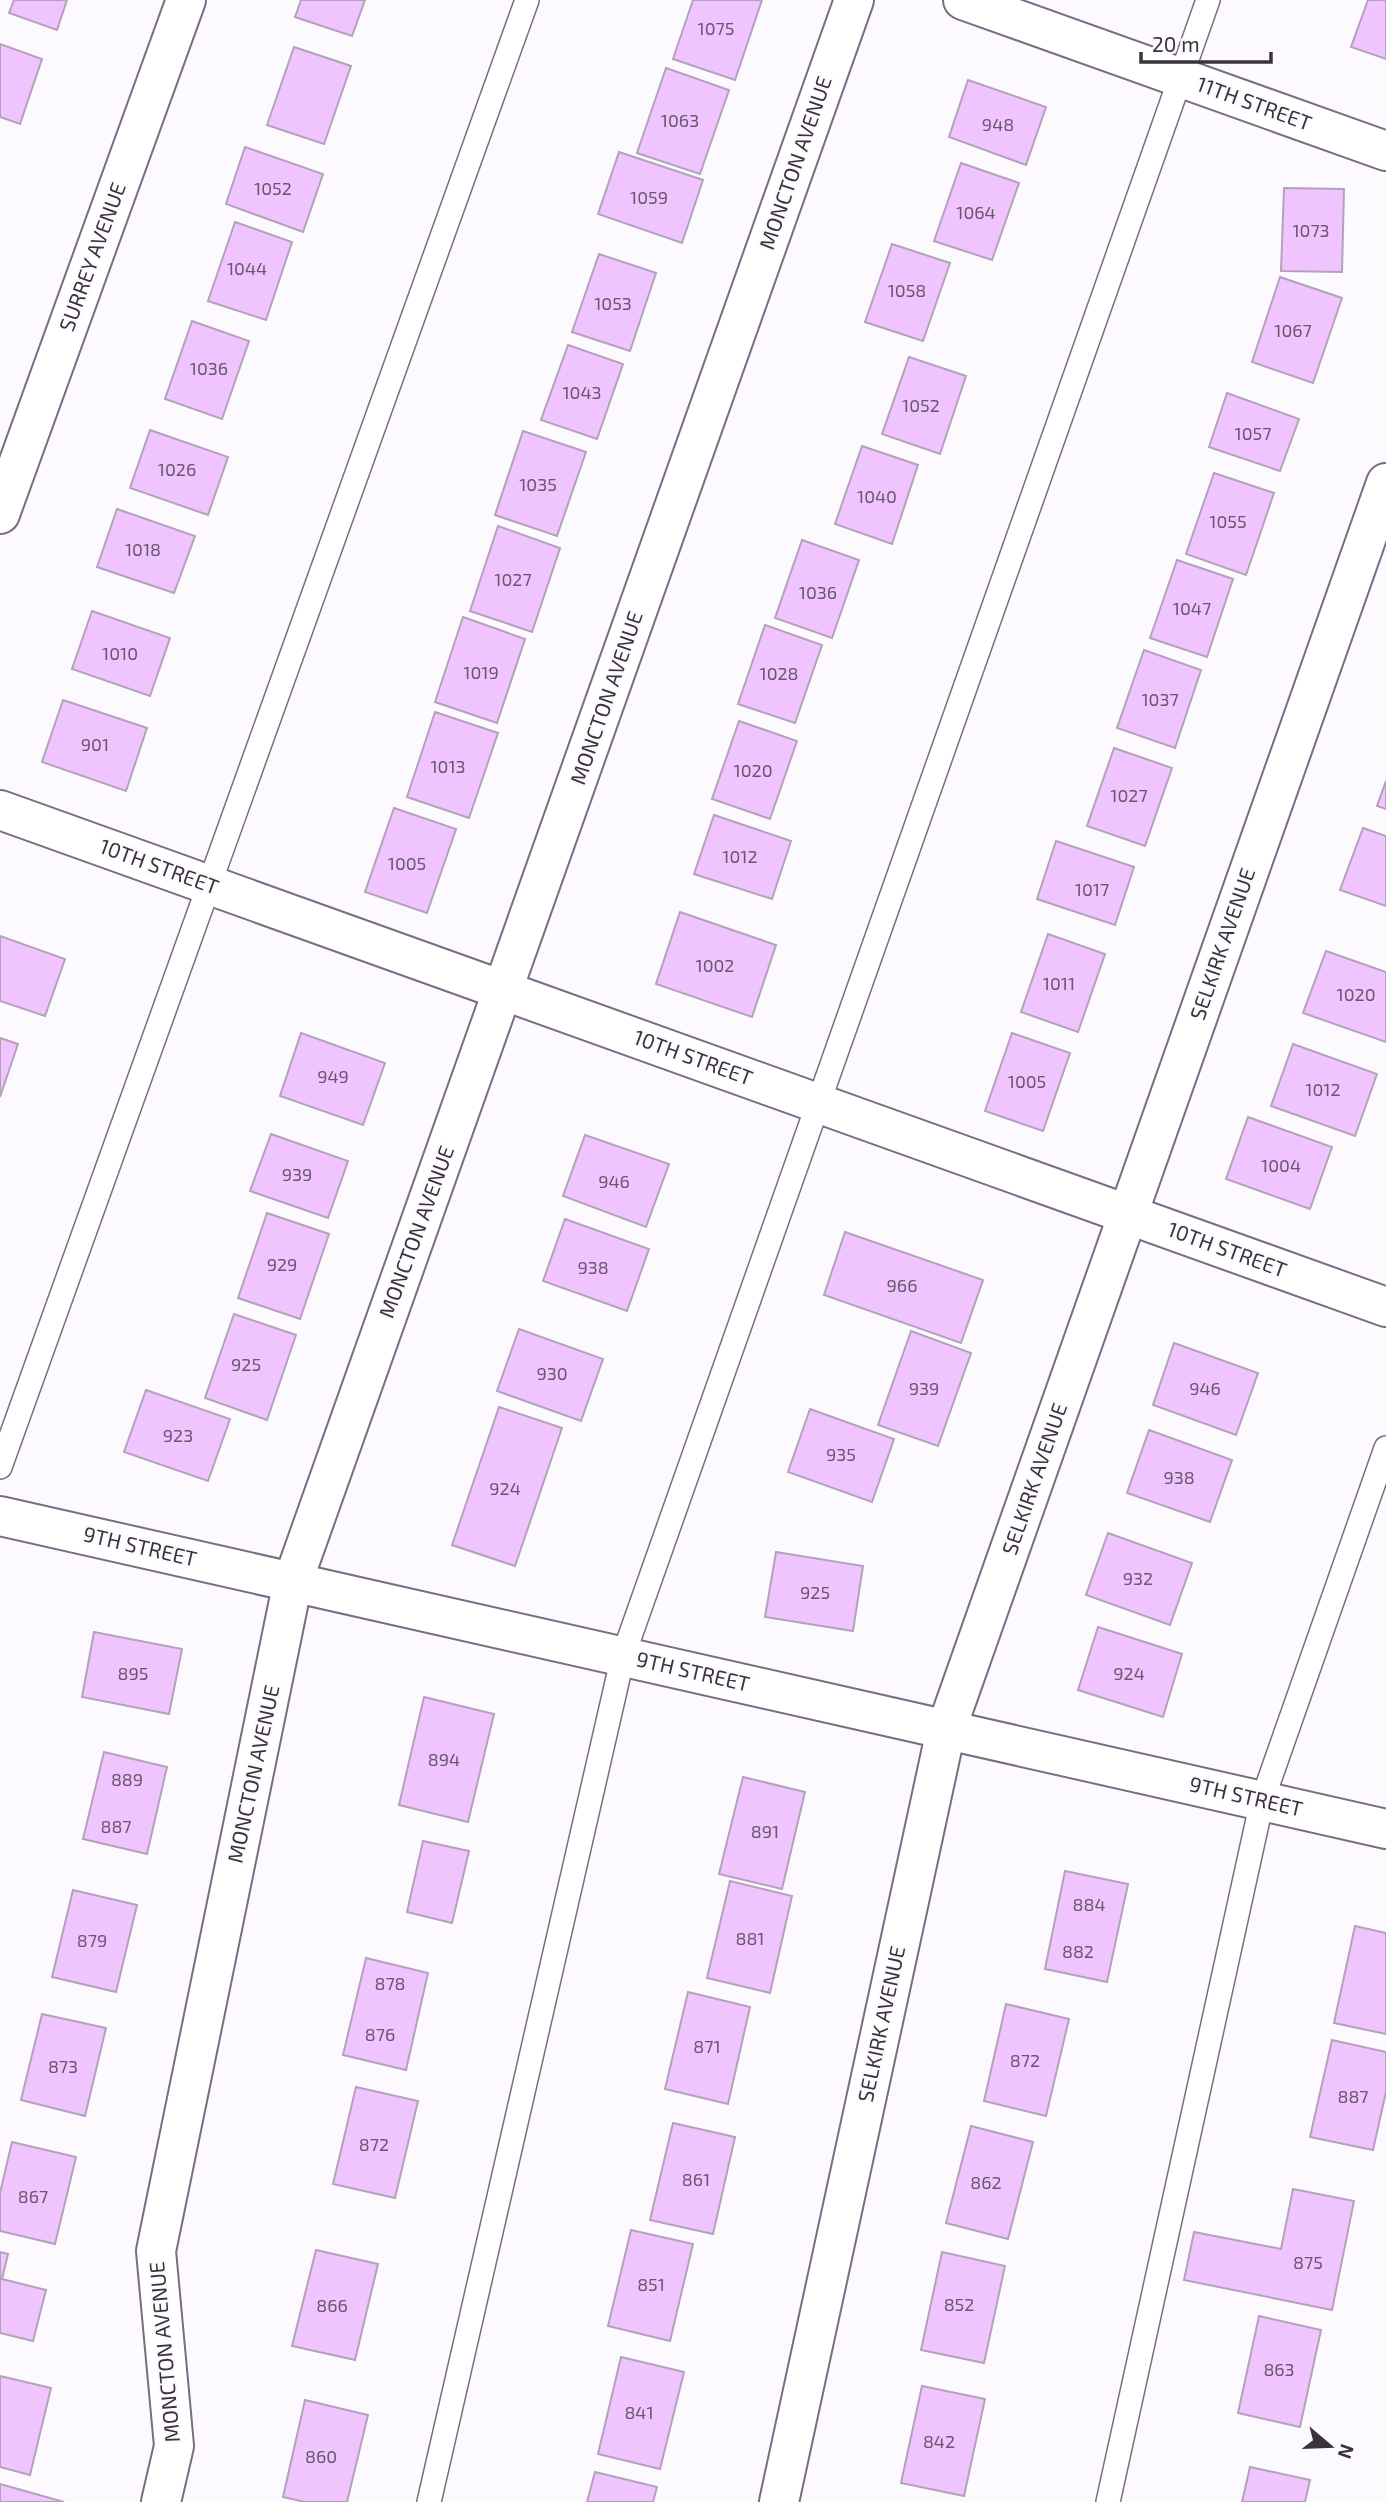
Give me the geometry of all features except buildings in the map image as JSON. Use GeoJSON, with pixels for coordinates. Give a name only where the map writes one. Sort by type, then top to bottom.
{"type":"FeatureCollection","features":[{"type":"Feature","properties":{"kind":"street","name":"SURREY AVENUE"},"geometry":{"type":"LineString","coordinates":[[0,514],[186,0]]}},
{"type":"Feature","properties":{"kind":"street","name":"MONCTON AVENUE"},"geometry":{"type":"LineString","coordinates":[[161,2502],[174,2446],[156,2251],[293,1581],[854,0]]}},
{"type":"Feature","properties":{"kind":"street","name":"11TH STREET"},"geometry":{"type":"LineString","coordinates":[[963,0],[1386,151]]}},
{"type":"Feature","properties":{"kind":"street","name":"SELKIRK AVENUE"},"geometry":{"type":"LineString","coordinates":[[779,2502],[946,1730],[1386,483]]}},
{"type":"Feature","properties":{"kind":"street","name":"10TH STREET"},"geometry":{"type":"LineString","coordinates":[[0,810],[1386,1307]]}},
{"type":"Feature","properties":{"kind":"street","name":"9TH STREET"},"geometry":{"type":"LineString","coordinates":[[0,1516],[1386,1829]]}},
{"type":"Feature","properties":{"kind":"lane"},"geometry":{"type":"LineString","coordinates":[[0,1467],[527,0]]}},
{"type":"Feature","properties":{"kind":"lane"},"geometry":{"type":"LineString","coordinates":[[429,2502],[623,1656],[1208,0]]}},
{"type":"Feature","properties":{"kind":"lane"},"geometry":{"type":"LineString","coordinates":[[1108,2502],[1262,1801],[1386,1447]]}}]}
